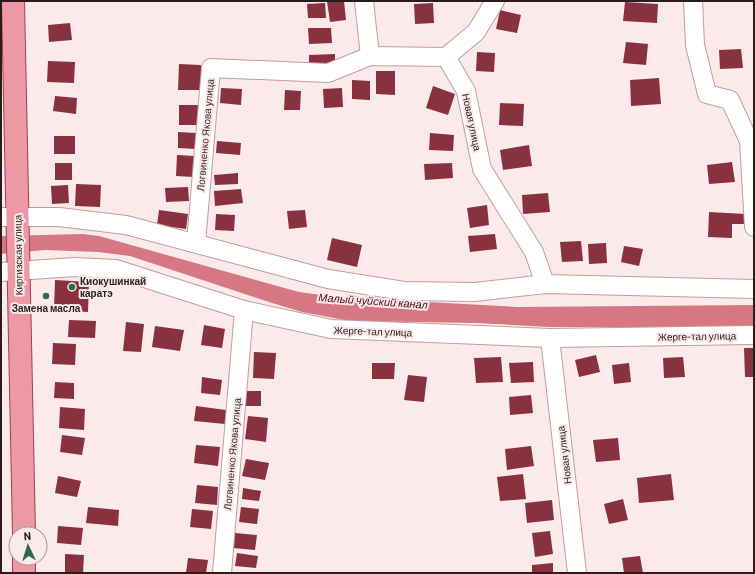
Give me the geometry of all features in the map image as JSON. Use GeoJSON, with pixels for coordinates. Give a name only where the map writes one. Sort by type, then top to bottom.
{"type":"FeatureCollection","features":[{"type":"Feature","properties":{"kind":"main road","name":"Киргизская улица"},"geometry":{"type":"LineString","coordinates":[[13,1],[12,219],[24,526]]}},
{"type":"Feature","properties":{"kind":"street"},"geometry":{"type":"LineString","coordinates":[[364,1],[370,56],[446,56],[476,32],[495,1]]}},
{"type":"Feature","properties":{"kind":"street"},"geometry":{"type":"LineString","coordinates":[[693,1],[696,45],[707,94],[730,100],[749,141],[754,227]]}},
{"type":"Feature","properties":{"kind":"street","name":"Логвиненко Якова улица"},"geometry":{"type":"LineString","coordinates":[[196,243],[211,68],[328,73],[370,56]]}},
{"type":"Feature","properties":{"kind":"street","name":"Новая улица"},"geometry":{"type":"LineString","coordinates":[[446,56],[466,91],[482,169],[534,252],[545,284]]}},
{"type":"Feature","properties":{"kind":"street"},"geometry":{"type":"LineString","coordinates":[[12,219],[59,218],[126,225],[328,279],[404,291],[475,292],[545,284],[754,289]]}},
{"type":"Feature","properties":{"kind":"street","name":"Жерге-тал улица"},"geometry":{"type":"LineString","coordinates":[[13,268],[75,267],[116,269],[244,310],[331,329],[550,338],[754,335]]}},
{"type":"Feature","properties":{"kind":"street","name":"Логвиненко Якова улица"},"geometry":{"type":"LineString","coordinates":[[222,573],[244,310]]}},
{"type":"Feature","properties":{"kind":"street","name":"Новая улица"},"geometry":{"type":"LineString","coordinates":[[550,338],[577,573]]}},
{"type":"Feature","properties":{"kind":"water","name":"Малый чуйский канал"},"geometry":{"type":"Polygon","coordinates":[[[83,234],[99,236],[299,292],[336,297],[518,307],[754,305],[754,327],[549,327],[476,323],[350,321],[302,312],[130,256],[98,252],[45,250],[1,254],[1,236],[83,234]]]}},
{"type":"Feature","properties":{"kind":"building"},"geometry":{"type":"Polygon","coordinates":[[[327,1],[344,1],[346,20],[330,22],[327,1]]]}},
{"type":"Feature","properties":{"kind":"building"},"geometry":{"type":"Polygon","coordinates":[[[625,2],[658,4],[657,23],[623,21],[625,2]]]}},
{"type":"Feature","properties":{"kind":"building"},"geometry":{"type":"Polygon","coordinates":[[[325,3],[326,18],[308,18],[307,4],[325,3]]]}},
{"type":"Feature","properties":{"kind":"building"},"geometry":{"type":"Polygon","coordinates":[[[433,3],[434,23],[415,24],[414,4],[433,3]]]}},
{"type":"Feature","properties":{"kind":"building"},"geometry":{"type":"Polygon","coordinates":[[[500,10],[521,15],[517,33],[496,29],[500,10]]]}},
{"type":"Feature","properties":{"kind":"building"},"geometry":{"type":"Polygon","coordinates":[[[70,23],[72,40],[49,42],[48,25],[70,23]]]}},
{"type":"Feature","properties":{"kind":"building"},"geometry":{"type":"Polygon","coordinates":[[[308,28],[331,28],[332,43],[309,44],[308,28]]]}},
{"type":"Feature","properties":{"kind":"building"},"geometry":{"type":"Polygon","coordinates":[[[626,42],[648,44],[646,65],[623,63],[626,42]]]}},
{"type":"Feature","properties":{"kind":"building"},"geometry":{"type":"Polygon","coordinates":[[[741,49],[743,68],[720,69],[719,50],[741,49]]]}},
{"type":"Feature","properties":{"kind":"building"},"geometry":{"type":"Polygon","coordinates":[[[477,52],[495,53],[494,72],[476,71],[477,52]]]}},
{"type":"Feature","properties":{"kind":"building"},"geometry":{"type":"Polygon","coordinates":[[[335,54],[335,65],[309,65],[309,55],[335,54]]]}},
{"type":"Feature","properties":{"kind":"building"},"geometry":{"type":"Polygon","coordinates":[[[48,61],[75,62],[74,83],[47,82],[48,61]]]}},
{"type":"Feature","properties":{"kind":"building"},"geometry":{"type":"Polygon","coordinates":[[[179,64],[201,65],[201,90],[178,90],[179,64]]]}},
{"type":"Feature","properties":{"kind":"building"},"geometry":{"type":"Polygon","coordinates":[[[376,71],[395,71],[395,95],[376,94],[376,71]]]}},
{"type":"Feature","properties":{"kind":"building"},"geometry":{"type":"Polygon","coordinates":[[[659,78],[661,104],[631,106],[630,80],[659,78]]]}},
{"type":"Feature","properties":{"kind":"building"},"geometry":{"type":"Polygon","coordinates":[[[352,80],[370,81],[370,100],[352,99],[352,80]]]}},
{"type":"Feature","properties":{"kind":"building"},"geometry":{"type":"Polygon","coordinates":[[[433,86],[455,94],[448,115],[426,108],[433,86]]]}},
{"type":"Feature","properties":{"kind":"building"},"geometry":{"type":"Polygon","coordinates":[[[221,88],[242,89],[241,105],[220,103],[221,88]]]}},
{"type":"Feature","properties":{"kind":"building"},"geometry":{"type":"Polygon","coordinates":[[[342,88],[343,107],[324,108],[323,89],[342,88]]]}},
{"type":"Feature","properties":{"kind":"building"},"geometry":{"type":"Polygon","coordinates":[[[285,90],[301,91],[300,110],[284,110],[285,90]]]}},
{"type":"Feature","properties":{"kind":"building"},"geometry":{"type":"Polygon","coordinates":[[[55,96],[77,98],[76,114],[53,111],[55,96]]]}},
{"type":"Feature","properties":{"kind":"building"},"geometry":{"type":"Polygon","coordinates":[[[500,103],[524,104],[523,126],[499,125],[500,103]]]}},
{"type":"Feature","properties":{"kind":"building"},"geometry":{"type":"Polygon","coordinates":[[[179,105],[199,105],[199,125],[179,125],[179,105]]]}},
{"type":"Feature","properties":{"kind":"building"},"geometry":{"type":"Polygon","coordinates":[[[178,132],[196,133],[196,149],[178,148],[178,132]]]}},
{"type":"Feature","properties":{"kind":"building"},"geometry":{"type":"Polygon","coordinates":[[[430,133],[454,135],[453,151],[429,150],[430,133]]]}},
{"type":"Feature","properties":{"kind":"building"},"geometry":{"type":"Polygon","coordinates":[[[54,136],[75,136],[75,154],[54,154],[54,136]]]}},
{"type":"Feature","properties":{"kind":"building"},"geometry":{"type":"Polygon","coordinates":[[[217,141],[241,143],[240,155],[216,153],[217,141]]]}},
{"type":"Feature","properties":{"kind":"building"},"geometry":{"type":"Polygon","coordinates":[[[529,145],[532,166],[503,170],[500,150],[529,145]]]}},
{"type":"Feature","properties":{"kind":"building"},"geometry":{"type":"Polygon","coordinates":[[[177,155],[194,156],[193,177],[176,176],[177,155]]]}},
{"type":"Feature","properties":{"kind":"building"},"geometry":{"type":"Polygon","coordinates":[[[732,162],[735,182],[709,184],[707,165],[732,162]]]}},
{"type":"Feature","properties":{"kind":"building"},"geometry":{"type":"Polygon","coordinates":[[[55,163],[72,163],[72,180],[55,180],[55,163]]]}},
{"type":"Feature","properties":{"kind":"building"},"geometry":{"type":"Polygon","coordinates":[[[452,163],[453,178],[425,180],[424,164],[452,163]]]}},
{"type":"Feature","properties":{"kind":"building"},"geometry":{"type":"Polygon","coordinates":[[[238,173],[238,184],[215,185],[214,175],[238,173]]]}},
{"type":"Feature","properties":{"kind":"building"},"geometry":{"type":"Polygon","coordinates":[[[76,184],[101,185],[100,207],[75,206],[76,184]]]}},
{"type":"Feature","properties":{"kind":"building"},"geometry":{"type":"Polygon","coordinates":[[[68,185],[69,203],[52,204],[51,186],[68,185]]]}},
{"type":"Feature","properties":{"kind":"building"},"geometry":{"type":"Polygon","coordinates":[[[188,187],[189,201],[166,202],[165,188],[188,187]]]}},
{"type":"Feature","properties":{"kind":"building"},"geometry":{"type":"Polygon","coordinates":[[[241,189],[243,203],[215,206],[214,191],[241,189]]]}},
{"type":"Feature","properties":{"kind":"building"},"geometry":{"type":"Polygon","coordinates":[[[548,193],[550,212],[523,214],[522,195],[548,193]]]}},
{"type":"Feature","properties":{"kind":"building"},"geometry":{"type":"Polygon","coordinates":[[[487,205],[489,225],[470,228],[467,208],[487,205]]]}},
{"type":"Feature","properties":{"kind":"building"},"geometry":{"type":"Polygon","coordinates":[[[159,210],[188,214],[186,229],[157,225],[159,210]]]}},
{"type":"Feature","properties":{"kind":"building"},"geometry":{"type":"Polygon","coordinates":[[[305,210],[307,227],[289,229],[287,211],[305,210]]]}},
{"type":"Feature","properties":{"kind":"building"},"geometry":{"type":"Polygon","coordinates":[[[709,212],[746,214],[745,224],[732,224],[732,238],[708,237],[709,212]]]}},
{"type":"Feature","properties":{"kind":"building"},"geometry":{"type":"Polygon","coordinates":[[[216,214],[235,215],[234,231],[215,230],[216,214]]]}},
{"type":"Feature","properties":{"kind":"building"},"geometry":{"type":"Polygon","coordinates":[[[495,234],[497,249],[470,252],[468,236],[495,234]]]}},
{"type":"Feature","properties":{"kind":"building"},"geometry":{"type":"Polygon","coordinates":[[[332,238],[362,245],[357,267],[327,260],[332,238]]]}},
{"type":"Feature","properties":{"kind":"building"},"geometry":{"type":"Polygon","coordinates":[[[581,241],[583,261],[562,262],[560,242],[581,241]]]}},
{"type":"Feature","properties":{"kind":"building"},"geometry":{"type":"Polygon","coordinates":[[[606,243],[607,263],[589,264],[588,244],[606,243]]]}},
{"type":"Feature","properties":{"kind":"building"},"geometry":{"type":"Polygon","coordinates":[[[624,246],[643,249],[639,266],[621,262],[624,246]]]}},
{"type":"Feature","properties":{"kind":"building"},"geometry":{"type":"Polygon","coordinates":[[[55,280],[89,282],[88,312],[54,310],[55,280]]]}},
{"type":"Feature","properties":{"kind":"building"},"geometry":{"type":"Polygon","coordinates":[[[69,320],[96,321],[95,338],[68,337],[69,320]]]}},
{"type":"Feature","properties":{"kind":"building"},"geometry":{"type":"Polygon","coordinates":[[[126,322],[144,324],[141,352],[123,351],[126,322]]]}},
{"type":"Feature","properties":{"kind":"building"},"geometry":{"type":"Polygon","coordinates":[[[204,325],[225,329],[222,348],[201,345],[204,325]]]}},
{"type":"Feature","properties":{"kind":"building"},"geometry":{"type":"Polygon","coordinates":[[[155,326],[184,330],[180,351],[152,347],[155,326]]]}},
{"type":"Feature","properties":{"kind":"building"},"geometry":{"type":"Polygon","coordinates":[[[53,343],[76,344],[75,365],[52,364],[53,343]]]}},
{"type":"Feature","properties":{"kind":"building"},"geometry":{"type":"Polygon","coordinates":[[[744,348],[754,348],[754,377],[745,377],[744,348]]]}},
{"type":"Feature","properties":{"kind":"building"},"geometry":{"type":"Polygon","coordinates":[[[254,352],[276,353],[274,379],[253,378],[254,352]]]}},
{"type":"Feature","properties":{"kind":"building"},"geometry":{"type":"Polygon","coordinates":[[[596,355],[600,372],[579,377],[575,360],[596,355]]]}},
{"type":"Feature","properties":{"kind":"building"},"geometry":{"type":"Polygon","coordinates":[[[501,357],[503,382],[476,383],[474,358],[501,357]]]}},
{"type":"Feature","properties":{"kind":"building"},"geometry":{"type":"Polygon","coordinates":[[[683,357],[685,377],[664,378],[663,358],[683,357]]]}},
{"type":"Feature","properties":{"kind":"building"},"geometry":{"type":"Polygon","coordinates":[[[533,362],[534,382],[511,383],[509,363],[533,362]]]}},
{"type":"Feature","properties":{"kind":"building"},"geometry":{"type":"Polygon","coordinates":[[[372,363],[395,363],[394,379],[372,379],[372,363]]]}},
{"type":"Feature","properties":{"kind":"building"},"geometry":{"type":"Polygon","coordinates":[[[629,363],[631,382],[614,384],[612,365],[629,363]]]}},
{"type":"Feature","properties":{"kind":"building"},"geometry":{"type":"Polygon","coordinates":[[[408,375],[427,377],[424,402],[404,400],[408,375]]]}},
{"type":"Feature","properties":{"kind":"building"},"geometry":{"type":"Polygon","coordinates":[[[202,377],[222,380],[220,395],[201,393],[202,377]]]}},
{"type":"Feature","properties":{"kind":"building"},"geometry":{"type":"Polygon","coordinates":[[[55,382],[74,383],[74,399],[54,398],[55,382]]]}},
{"type":"Feature","properties":{"kind":"building"},"geometry":{"type":"Polygon","coordinates":[[[244,391],[261,391],[261,406],[244,406],[244,391]]]}},
{"type":"Feature","properties":{"kind":"building"},"geometry":{"type":"Polygon","coordinates":[[[531,395],[533,413],[510,415],[509,397],[531,395]]]}},
{"type":"Feature","properties":{"kind":"building"},"geometry":{"type":"Polygon","coordinates":[[[196,406],[226,410],[225,424],[194,421],[196,406]]]}},
{"type":"Feature","properties":{"kind":"building"},"geometry":{"type":"Polygon","coordinates":[[[60,407],[85,409],[84,430],[59,428],[60,407]]]}},
{"type":"Feature","properties":{"kind":"building"},"geometry":{"type":"Polygon","coordinates":[[[248,416],[268,418],[266,442],[245,439],[248,416]]]}},
{"type":"Feature","properties":{"kind":"building"},"geometry":{"type":"Polygon","coordinates":[[[62,435],[85,438],[82,455],[60,452],[62,435]]]}},
{"type":"Feature","properties":{"kind":"building"},"geometry":{"type":"Polygon","coordinates":[[[618,438],[620,460],[596,462],[593,440],[618,438]]]}},
{"type":"Feature","properties":{"kind":"building"},"geometry":{"type":"Polygon","coordinates":[[[196,445],[220,447],[218,466],[194,463],[196,445]]]}},
{"type":"Feature","properties":{"kind":"building"},"geometry":{"type":"Polygon","coordinates":[[[531,446],[534,466],[507,470],[505,449],[531,446]]]}},
{"type":"Feature","properties":{"kind":"building"},"geometry":{"type":"Polygon","coordinates":[[[246,459],[269,463],[265,480],[242,476],[246,459]]]}},
{"type":"Feature","properties":{"kind":"building"},"geometry":{"type":"Polygon","coordinates":[[[523,474],[526,499],[500,501],[497,477],[523,474]]]}},
{"type":"Feature","properties":{"kind":"building"},"geometry":{"type":"Polygon","coordinates":[[[671,474],[674,500],[639,503],[637,478],[671,474]]]}},
{"type":"Feature","properties":{"kind":"building"},"geometry":{"type":"Polygon","coordinates":[[[58,476],[81,481],[77,497],[55,493],[58,476]]]}},
{"type":"Feature","properties":{"kind":"building"},"geometry":{"type":"Polygon","coordinates":[[[197,485],[218,487],[217,505],[195,503],[197,485]]]}},
{"type":"Feature","properties":{"kind":"building"},"geometry":{"type":"Polygon","coordinates":[[[243,488],[261,491],[259,501],[242,499],[243,488]]]}},
{"type":"Feature","properties":{"kind":"building"},"geometry":{"type":"Polygon","coordinates":[[[623,499],[628,520],[609,524],[604,504],[623,499]]]}},
{"type":"Feature","properties":{"kind":"building"},"geometry":{"type":"Polygon","coordinates":[[[552,500],[554,520],[527,523],[525,503],[552,500]]]}},
{"type":"Feature","properties":{"kind":"building"},"geometry":{"type":"Polygon","coordinates":[[[88,507],[119,510],[118,526],[86,523],[88,507]]]}},
{"type":"Feature","properties":{"kind":"building"},"geometry":{"type":"Polygon","coordinates":[[[241,507],[259,509],[257,524],[239,522],[241,507]]]}},
{"type":"Feature","properties":{"kind":"building"},"geometry":{"type":"Polygon","coordinates":[[[192,509],[213,511],[211,529],[190,527],[192,509]]]}},
{"type":"Feature","properties":{"kind":"building"},"geometry":{"type":"Polygon","coordinates":[[[58,526],[83,528],[81,545],[57,543],[58,526]]]}},
{"type":"Feature","properties":{"kind":"building"},"geometry":{"type":"Polygon","coordinates":[[[550,531],[553,554],[535,557],[532,533],[550,531]]]}},
{"type":"Feature","properties":{"kind":"building"},"geometry":{"type":"Polygon","coordinates":[[[235,533],[257,535],[255,550],[233,548],[235,533]]]}},
{"type":"Feature","properties":{"kind":"building"},"geometry":{"type":"Polygon","coordinates":[[[237,553],[258,556],[256,568],[235,566],[237,553]]]}},
{"type":"Feature","properties":{"kind":"building"},"geometry":{"type":"Polygon","coordinates":[[[65,554],[84,555],[83,573],[65,573],[65,554]]]}},
{"type":"Feature","properties":{"kind":"building"},"geometry":{"type":"Polygon","coordinates":[[[640,556],[643,573],[624,573],[622,558],[640,556]]]}},
{"type":"Feature","properties":{"kind":"building"},"geometry":{"type":"Polygon","coordinates":[[[188,558],[208,560],[206,573],[186,573],[188,558]]]}},
{"type":"Feature","properties":{"kind":"building"},"geometry":{"type":"Polygon","coordinates":[[[553,563],[553,573],[532,573],[532,565],[553,563]]]}},
{"type":"Feature","properties":{"kind":"place","name":"Киокушинкай каратэ"},"geometry":{"type":"Point","coordinates":[72,287]}},
{"type":"Feature","properties":{"kind":"place","name":"Замена масла"},"geometry":{"type":"Point","coordinates":[46,296]}}]}
